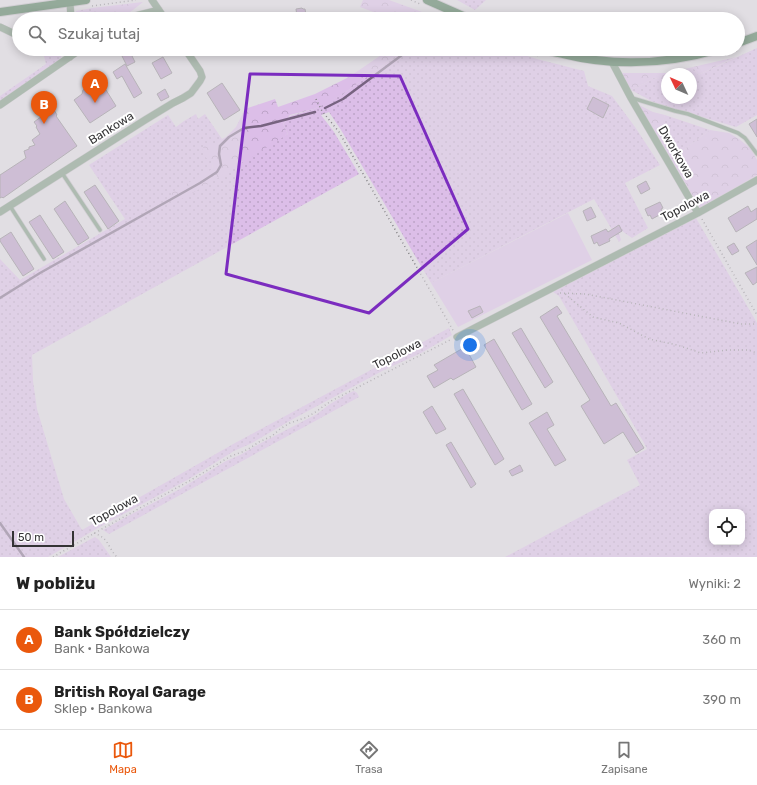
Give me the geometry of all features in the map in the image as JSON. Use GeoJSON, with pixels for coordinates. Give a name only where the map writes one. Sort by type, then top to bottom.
{"type":"FeatureCollection","features":[{"type":"Feature","properties":{"kind":"main road"},"geometry":{"type":"LineString","coordinates":[[0,12],[86,0]]}},
{"type":"Feature","properties":{"kind":"main road"},"geometry":{"type":"LineString","coordinates":[[427,0],[454,12]]}},
{"type":"Feature","properties":{"kind":"main road"},"geometry":{"type":"LineString","coordinates":[[745,41],[757,36]]}},
{"type":"Feature","properties":{"kind":"main road"},"geometry":{"type":"LineString","coordinates":[[570,56],[582,59],[612,62],[667,60],[694,56]]}},
{"type":"Feature","properties":{"kind":"street"},"geometry":{"type":"LineString","coordinates":[[151,12],[159,10],[152,0]]}},
{"type":"Feature","properties":{"kind":"street"},"geometry":{"type":"LineString","coordinates":[[70,2],[71,12]]}},
{"type":"Feature","properties":{"kind":"street"},"geometry":{"type":"LineString","coordinates":[[0,27],[12,33]]}},
{"type":"Feature","properties":{"kind":"street","name":"Bankowa"},"geometry":{"type":"LineString","coordinates":[[0,212],[144,120],[192,93],[202,77],[200,71],[190,56]]}},
{"type":"Feature","properties":{"kind":"street"},"geometry":{"type":"LineString","coordinates":[[0,105],[70,57]]}},
{"type":"Feature","properties":{"kind":"street","name":"Dworkowa"},"geometry":{"type":"LineString","coordinates":[[612,62],[631,98],[698,213]]}},
{"type":"Feature","properties":{"kind":"street","name":"Topolowa"},"geometry":{"type":"LineString","coordinates":[[457,337],[698,213],[757,180]]}},
{"type":"Feature","properties":{"kind":"lane"},"geometry":{"type":"LineString","coordinates":[[631,98],[688,114],[738,132],[745,138],[757,154]]}},
{"type":"Feature","properties":{"kind":"lane"},"geometry":{"type":"LineString","coordinates":[[62,173],[100,230]]}},
{"type":"Feature","properties":{"kind":"lane"},"geometry":{"type":"LineString","coordinates":[[10,206],[44,259]]}},
{"type":"Feature","properties":{"kind":"path"},"geometry":{"type":"LineString","coordinates":[[316,99],[322,110],[339,132],[457,337]]}},
{"type":"Feature","properties":{"kind":"path"},"geometry":{"type":"LineString","coordinates":[[698,213],[757,315]]}},
{"type":"Feature","properties":{"kind":"path"},"geometry":{"type":"LineString","coordinates":[[558,293],[584,294],[741,324],[757,324]]}},
{"type":"Feature","properties":{"kind":"path"},"geometry":{"type":"LineString","coordinates":[[565,294],[593,317],[619,323],[649,339],[677,344],[701,354],[728,350],[748,350],[757,353]]}},
{"type":"Feature","properties":{"kind":"path","name":"Topolowa"},"geometry":{"type":"LineString","coordinates":[[53,557],[231,456],[242,452],[272,436],[290,423],[307,417],[331,401],[457,337]]}},
{"type":"Feature","properties":{"kind":"path"},"geometry":{"type":"LineString","coordinates":[[94,533],[101,536],[107,542],[117,557]]}},
{"type":"Feature","properties":{"kind":"highlighted area"},"geometry":{"type":"Polygon","coordinates":[[[250,74],[400,76],[468,229],[369,313],[226,274],[250,74]]]}},
{"type":"Feature","properties":{"kind":"green space"},"geometry":{"type":"Polygon","coordinates":[[[363,0],[389,0],[422,12],[373,12],[360,7],[363,0]]]}},
{"type":"Feature","properties":{"kind":"green space"},"geometry":{"type":"Polygon","coordinates":[[[457,0],[486,0],[475,10],[457,0]]]}},
{"type":"Feature","properties":{"kind":"green space"},"geometry":{"type":"Polygon","coordinates":[[[143,2],[130,12],[92,12],[92,8],[143,2]]]}},
{"type":"Feature","properties":{"kind":"green space"},"geometry":{"type":"Polygon","coordinates":[[[92,8],[92,12],[76,11],[92,8]]]}},
{"type":"Feature","properties":{"kind":"green space"},"geometry":{"type":"Polygon","coordinates":[[[757,48],[757,115],[736,127],[655,103],[631,90],[653,78],[661,78],[661,104],[697,104],[697,73],[698,75],[740,56],[745,56],[745,53],[757,48]]]}},
{"type":"Feature","properties":{"kind":"green space"},"geometry":{"type":"Polygon","coordinates":[[[44,56],[61,56],[59,61],[0,102],[0,96],[46,64],[44,56]]]}},
{"type":"Feature","properties":{"kind":"green space"},"geometry":{"type":"Polygon","coordinates":[[[380,56],[395,56],[343,94],[327,103],[314,109],[290,115],[283,124],[288,134],[205,186],[176,202],[171,193],[212,169],[212,161],[205,157],[203,153],[204,146],[218,144],[226,137],[236,127],[245,109],[275,99],[278,107],[315,94],[349,77],[380,56]]]}},
{"type":"Feature","properties":{"kind":"green space"},"geometry":{"type":"Polygon","coordinates":[[[395,56],[527,56],[584,71],[588,86],[612,96],[660,165],[625,183],[648,228],[632,238],[622,231],[619,233],[621,240],[619,242],[594,199],[431,283],[341,130],[329,112],[321,115],[334,132],[359,174],[32,355],[33,381],[37,409],[64,499],[82,530],[235,443],[449,328],[452,335],[421,353],[384,370],[293,419],[252,443],[234,451],[189,479],[103,525],[48,557],[0,557],[0,259],[20,280],[125,219],[89,165],[168,115],[176,127],[196,114],[198,119],[205,114],[222,139],[218,144],[210,144],[213,164],[212,170],[171,193],[288,134],[283,124],[290,116],[314,109],[343,94],[395,56]]]}},
{"type":"Feature","properties":{"kind":"green space"},"geometry":{"type":"Polygon","coordinates":[[[736,57],[698,75],[697,68],[693,67],[736,57]]]}},
{"type":"Feature","properties":{"kind":"green space"},"geometry":{"type":"Polygon","coordinates":[[[622,73],[661,73],[661,78],[653,78],[631,90],[623,79],[622,73]]]}},
{"type":"Feature","properties":{"kind":"green space"},"geometry":{"type":"Polygon","coordinates":[[[639,105],[653,112],[665,115],[659,134],[673,158],[710,130],[729,133],[750,148],[757,160],[757,175],[700,208],[639,105]]]}},
{"type":"Feature","properties":{"kind":"green space"},"geometry":{"type":"Polygon","coordinates":[[[665,115],[710,130],[673,158],[658,134],[665,115]]]}},
{"type":"Feature","properties":{"kind":"green space"},"geometry":{"type":"Polygon","coordinates":[[[568,213],[592,260],[458,327],[431,283],[568,213]]]}},
{"type":"Feature","properties":{"kind":"green space"},"geometry":{"type":"Polygon","coordinates":[[[696,218],[757,323],[757,557],[505,557],[640,485],[627,460],[647,449],[559,296],[553,292],[696,218]]]}},
{"type":"Feature","properties":{"kind":"green space"},"geometry":{"type":"Polygon","coordinates":[[[354,391],[359,397],[109,534],[103,530],[180,489],[226,461],[317,414],[330,404],[354,391]]]}},
{"type":"Feature","properties":{"kind":"green space"},"geometry":{"type":"Polygon","coordinates":[[[95,537],[99,540],[111,557],[58,557],[91,539],[95,537]]]}},
{"type":"Feature","properties":{"kind":"building"},"geometry":{"type":"Polygon","coordinates":[[[302,8],[305,9],[306,12],[296,12],[296,9],[302,8]]]}},
{"type":"Feature","properties":{"kind":"building"},"geometry":{"type":"Polygon","coordinates":[[[122,56],[132,56],[135,62],[127,66],[122,56]]]}},
{"type":"Feature","properties":{"kind":"building"},"geometry":{"type":"Polygon","coordinates":[[[163,57],[172,73],[161,79],[152,63],[163,57]]]}},
{"type":"Feature","properties":{"kind":"building"},"geometry":{"type":"Polygon","coordinates":[[[125,64],[142,93],[134,98],[122,76],[117,79],[113,72],[125,64]]]}},
{"type":"Feature","properties":{"kind":"building"},"geometry":{"type":"Polygon","coordinates":[[[101,82],[116,106],[90,123],[74,100],[90,85],[95,86],[101,82]]]}},
{"type":"Feature","properties":{"kind":"building"},"geometry":{"type":"Polygon","coordinates":[[[222,83],[240,110],[224,120],[207,93],[222,83]]]}},
{"type":"Feature","properties":{"kind":"building"},"geometry":{"type":"Polygon","coordinates":[[[165,89],[169,97],[161,101],[157,94],[165,89]]]}},
{"type":"Feature","properties":{"kind":"building"},"geometry":{"type":"Polygon","coordinates":[[[593,97],[609,105],[603,118],[587,109],[593,97]]]}},
{"type":"Feature","properties":{"kind":"building"},"geometry":{"type":"Polygon","coordinates":[[[53,108],[57,115],[56,116],[77,146],[3,198],[0,198],[0,175],[26,158],[24,151],[35,145],[32,140],[40,134],[34,122],[53,108]]]}},
{"type":"Feature","properties":{"kind":"building"},"geometry":{"type":"Polygon","coordinates":[[[757,119],[757,137],[749,124],[757,119]]]}},
{"type":"Feature","properties":{"kind":"building"},"geometry":{"type":"Polygon","coordinates":[[[646,181],[650,189],[641,194],[637,186],[646,181]]]}},
{"type":"Feature","properties":{"kind":"building"},"geometry":{"type":"Polygon","coordinates":[[[95,185],[119,221],[108,229],[84,192],[95,185]]]}},
{"type":"Feature","properties":{"kind":"building"},"geometry":{"type":"Polygon","coordinates":[[[65,201],[89,238],[78,245],[54,209],[65,201]]]}},
{"type":"Feature","properties":{"kind":"building"},"geometry":{"type":"Polygon","coordinates":[[[660,202],[663,208],[661,209],[663,213],[652,219],[650,215],[648,216],[645,209],[660,202]]]}},
{"type":"Feature","properties":{"kind":"building"},"geometry":{"type":"Polygon","coordinates":[[[748,206],[751,212],[757,208],[757,219],[736,232],[728,218],[748,206]]]}},
{"type":"Feature","properties":{"kind":"building"},"geometry":{"type":"Polygon","coordinates":[[[591,207],[596,217],[587,221],[583,211],[591,207]]]}},
{"type":"Feature","properties":{"kind":"building"},"geometry":{"type":"Polygon","coordinates":[[[40,215],[64,252],[53,259],[29,222],[40,215]]]}},
{"type":"Feature","properties":{"kind":"building"},"geometry":{"type":"Polygon","coordinates":[[[619,225],[622,231],[609,239],[610,241],[599,246],[597,242],[594,244],[591,236],[606,229],[608,232],[619,225]]]}},
{"type":"Feature","properties":{"kind":"building"},"geometry":{"type":"Polygon","coordinates":[[[11,232],[34,269],[23,276],[0,241],[0,239],[11,232]]]}},
{"type":"Feature","properties":{"kind":"building"},"geometry":{"type":"Polygon","coordinates":[[[757,240],[757,265],[746,247],[757,240]]]}},
{"type":"Feature","properties":{"kind":"building"},"geometry":{"type":"Polygon","coordinates":[[[734,243],[739,251],[732,255],[727,247],[734,243]]]}},
{"type":"Feature","properties":{"kind":"building"},"geometry":{"type":"Polygon","coordinates":[[[757,267],[757,282],[753,285],[745,273],[757,267]]]}},
{"type":"Feature","properties":{"kind":"building"},"geometry":{"type":"Polygon","coordinates":[[[480,306],[483,312],[472,318],[468,311],[480,306]]]}},
{"type":"Feature","properties":{"kind":"building"},"geometry":{"type":"Polygon","coordinates":[[[557,306],[562,313],[557,316],[611,406],[616,403],[644,448],[636,453],[623,432],[604,444],[581,406],[590,400],[540,317],[557,306]]]}},
{"type":"Feature","properties":{"kind":"building"},"geometry":{"type":"Polygon","coordinates":[[[521,328],[553,382],[545,388],[512,333],[521,328]]]}},
{"type":"Feature","properties":{"kind":"building"},"geometry":{"type":"Polygon","coordinates":[[[494,339],[532,404],[522,410],[484,345],[494,339]]]}},
{"type":"Feature","properties":{"kind":"building"},"geometry":{"type":"Polygon","coordinates":[[[465,347],[476,367],[453,380],[451,378],[434,388],[427,376],[438,370],[434,365],[465,347]]]}},
{"type":"Feature","properties":{"kind":"building"},"geometry":{"type":"Polygon","coordinates":[[[463,389],[504,459],[495,465],[454,394],[463,389]]]}},
{"type":"Feature","properties":{"kind":"building"},"geometry":{"type":"Polygon","coordinates":[[[432,406],[446,429],[436,434],[423,412],[432,406]]]}},
{"type":"Feature","properties":{"kind":"building"},"geometry":{"type":"Polygon","coordinates":[[[547,412],[554,425],[547,429],[566,460],[555,466],[529,423],[547,412]]]}},
{"type":"Feature","properties":{"kind":"building"},"geometry":{"type":"Polygon","coordinates":[[[451,442],[476,484],[471,488],[446,445],[451,442]]]}},
{"type":"Feature","properties":{"kind":"building"},"geometry":{"type":"Polygon","coordinates":[[[520,465],[523,471],[512,476],[509,471],[520,465]]]}},
{"type":"Feature","properties":{"kind":"waterway"},"geometry":{"type":"LineString","coordinates":[[325,108],[343,99],[401,56]]}},
{"type":"Feature","properties":{"kind":"waterway"},"geometry":{"type":"LineString","coordinates":[[0,298],[40,273],[217,172],[221,165],[219,154],[220,146],[229,137],[244,128],[261,126],[315,112]]}},
{"type":"Feature","properties":{"kind":"waterway"},"geometry":{"type":"LineString","coordinates":[[0,523],[24,557]]}},
{"type":"Feature","properties":{"kind":"place","name":"Bank Spółdzielczy"},"geometry":{"type":"Point","coordinates":[95,103]}},
{"type":"Feature","properties":{"kind":"place","name":"British Royal Garage"},"geometry":{"type":"Point","coordinates":[44,124]}}]}
